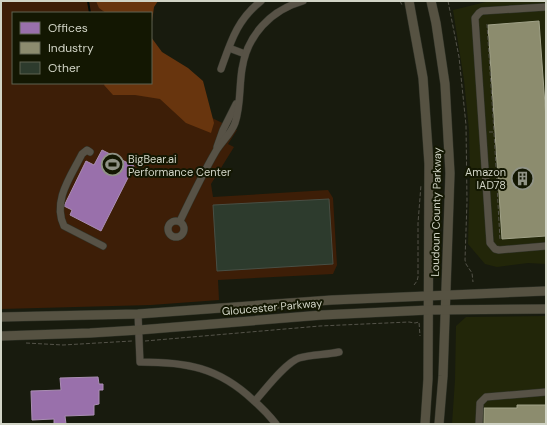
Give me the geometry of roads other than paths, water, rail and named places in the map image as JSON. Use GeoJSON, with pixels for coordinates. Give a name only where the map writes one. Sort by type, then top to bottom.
{"type":"FeatureCollection","features":[{"type":"Feature","properties":{"kind":"main road","name":"Loudoun County Parkway"},"geometry":{"type":"LineString","coordinates":[[409,1],[420,56],[425,96],[429,164],[428,380],[425,424]]}},
{"type":"Feature","properties":{"kind":"main road","name":"Loudoun County Parkway"},"geometry":{"type":"LineString","coordinates":[[431,1],[436,23],[445,84],[450,147],[450,200],[445,295],[443,376],[439,424]]}},
{"type":"Feature","properties":{"kind":"main road","name":"Gloucester Parkway"},"geometry":{"type":"LineString","coordinates":[[1,317],[138,314],[332,300],[546,291]]}},
{"type":"Feature","properties":{"kind":"main road","name":"Gloucester Parkway"},"geometry":{"type":"LineString","coordinates":[[1,336],[90,334],[322,315],[429,310],[546,309]]}},
{"type":"Feature","properties":{"kind":"street"},"geometry":{"type":"LineString","coordinates":[[221,69],[228,48],[238,26],[244,17],[261,1]]}},
{"type":"Feature","properties":{"kind":"street"},"geometry":{"type":"LineString","coordinates":[[180,221],[217,150],[223,130],[240,96],[242,69],[245,54],[255,33],[270,17],[287,6],[303,1]]}},
{"type":"Feature","properties":{"kind":"street"},"geometry":{"type":"LineString","coordinates":[[546,7],[482,11],[476,18],[490,243],[495,249],[499,250],[546,246]]}},
{"type":"Feature","properties":{"kind":"street"},"geometry":{"type":"LineString","coordinates":[[228,48],[245,54]]}},
{"type":"Feature","properties":{"kind":"street"},"geometry":{"type":"LineString","coordinates":[[90,152],[87,150],[82,154],[61,199],[59,210],[64,226],[103,246]]}},
{"type":"Feature","properties":{"kind":"street"},"geometry":{"type":"LineString","coordinates":[[138,314],[140,362],[179,363],[218,374],[233,383],[255,401],[269,414],[276,424]]}},
{"type":"Feature","properties":{"kind":"street"},"geometry":{"type":"LineString","coordinates":[[255,401],[276,377],[293,361],[303,357],[328,355],[339,352]]}},
{"type":"Feature","properties":{"kind":"street"},"geometry":{"type":"LineString","coordinates":[[479,424],[480,403],[486,397],[546,392]]}},
{"type":"Feature","properties":{"kind":"waterway"},"geometry":{"type":"LineString","coordinates":[[88,1],[90,12]]}},
{"type":"Feature","properties":{"kind":"place","name":"BigBear.ai Performance Center"},"geometry":{"type":"Point","coordinates":[112,165]}},
{"type":"Feature","properties":{"kind":"place","name":"Amazon IAD78"},"geometry":{"type":"Point","coordinates":[522,178]}}]}
